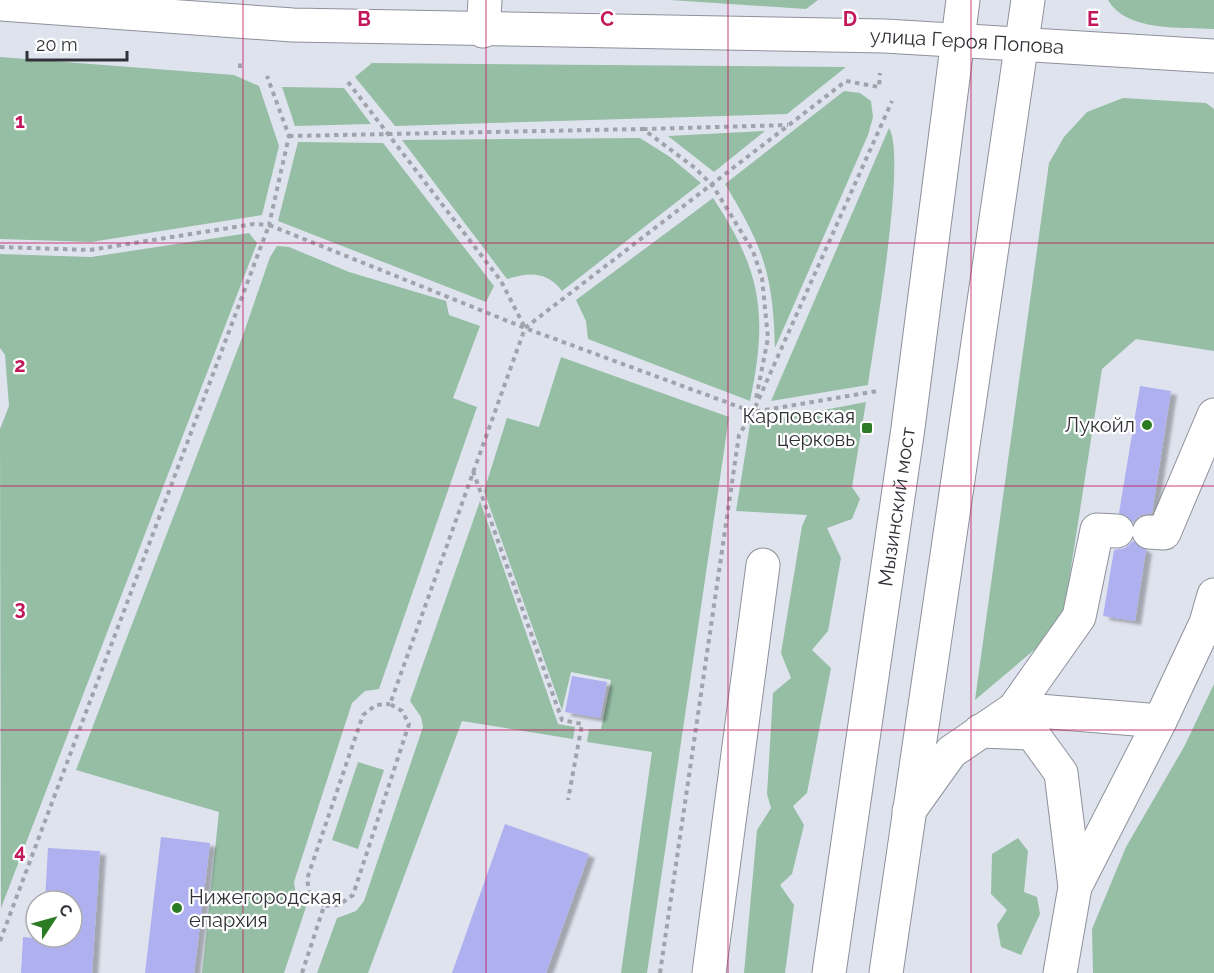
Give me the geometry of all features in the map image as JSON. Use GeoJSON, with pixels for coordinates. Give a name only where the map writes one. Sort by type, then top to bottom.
{"type":"FeatureCollection","features":[{"type":"Feature","properties":{"kind":"street","name":"Мызинский мост"},"geometry":{"type":"LineString","coordinates":[[830,973],[908,428],[963,0]]}},
{"type":"Feature","properties":{"kind":"street"},"geometry":{"type":"LineString","coordinates":[[886,973],[1028,0]]}},
{"type":"Feature","properties":{"kind":"street","name":"улица Героя Попова"},"geometry":{"type":"LineString","coordinates":[[0,4],[293,25],[484,15],[1214,56]]}},
{"type":"Feature","properties":{"kind":"street"},"geometry":{"type":"LineString","coordinates":[[1149,532],[1164,533],[1214,414]]}},
{"type":"Feature","properties":{"kind":"street"},"geometry":{"type":"LineString","coordinates":[[909,811],[951,752],[1014,709],[1079,617],[1097,530],[1117,531]]}},
{"type":"Feature","properties":{"kind":"street"},"geometry":{"type":"LineString","coordinates":[[709,973],[763,565]]}},
{"type":"Feature","properties":{"kind":"street"},"geometry":{"type":"LineString","coordinates":[[1075,887],[1160,721],[1206,623],[1214,595]]}},
{"type":"Feature","properties":{"kind":"street"},"geometry":{"type":"LineString","coordinates":[[1014,709],[1160,721]]}},
{"type":"Feature","properties":{"kind":"street"},"geometry":{"type":"LineString","coordinates":[[980,731],[1032,733],[1061,773],[1075,887],[1060,973]]}},
{"type":"Feature","properties":{"kind":"path"},"geometry":{"type":"LineString","coordinates":[[240,60],[240,68]]}},
{"type":"Feature","properties":{"kind":"path"},"geometry":{"type":"LineString","coordinates":[[390,704],[472,470],[525,328],[713,186],[846,81],[879,87],[880,73]]}},
{"type":"Feature","properties":{"kind":"path"},"geometry":{"type":"LineString","coordinates":[[0,941],[269,225],[289,136],[267,76]]}},
{"type":"Feature","properties":{"kind":"path"},"geometry":{"type":"LineString","coordinates":[[348,82],[501,281],[525,328]]}},
{"type":"Feature","properties":{"kind":"path"},"geometry":{"type":"LineString","coordinates":[[660,973],[739,435],[753,412],[892,101]]}},
{"type":"Feature","properties":{"kind":"path"},"geometry":{"type":"LineString","coordinates":[[289,136],[788,125]]}},
{"type":"Feature","properties":{"kind":"path"},"geometry":{"type":"LineString","coordinates":[[643,129],[695,168],[713,186],[753,251],[762,278],[768,338],[753,412]]}},
{"type":"Feature","properties":{"kind":"path"},"geometry":{"type":"LineString","coordinates":[[0,247],[90,250],[254,224],[269,225],[525,328],[753,412],[878,391]]}},
{"type":"Feature","properties":{"kind":"path"},"geometry":{"type":"LineString","coordinates":[[472,470],[562,720],[582,724],[568,800]]}},
{"type":"Feature","properties":{"kind":"path"},"geometry":{"type":"LineString","coordinates":[[390,704],[402,711],[409,724],[406,736],[353,895],[339,905],[324,906],[310,895],[307,879],[363,715],[376,705],[390,704]]}},
{"type":"Feature","properties":{"kind":"path"},"geometry":{"type":"LineString","coordinates":[[302,973],[324,906]]}},
{"type":"Feature","properties":{"kind":"green space"},"geometry":{"type":"Polygon","coordinates":[[[670,0],[818,0],[806,9],[670,0]]]}},
{"type":"Feature","properties":{"kind":"green space"},"geometry":{"type":"Polygon","coordinates":[[[1108,0],[1214,0],[1214,29],[1141,23],[1116,10],[1108,0]]]}},
{"type":"Feature","properties":{"kind":"green space"},"geometry":{"type":"Polygon","coordinates":[[[0,57],[234,75],[259,86],[279,146],[262,215],[91,242],[0,239],[0,57]]]}},
{"type":"Feature","properties":{"kind":"green space"},"geometry":{"type":"Polygon","coordinates":[[[372,63],[846,67],[787,114],[395,126],[355,77],[372,63]]]}},
{"type":"Feature","properties":{"kind":"green space"},"geometry":{"type":"Polygon","coordinates":[[[282,87],[344,88],[371,124],[295,126],[282,87]]]}},
{"type":"Feature","properties":{"kind":"green space"},"geometry":{"type":"Polygon","coordinates":[[[844,91],[860,93],[871,101],[873,117],[868,135],[775,348],[772,300],[764,262],[749,226],[725,184],[844,91]]]}},
{"type":"Feature","properties":{"kind":"green space"},"geometry":{"type":"Polygon","coordinates":[[[1123,98],[1206,103],[1214,109],[1214,351],[1136,339],[1102,369],[1065,606],[1046,640],[975,700],[1049,163],[1064,137],[1087,112],[1123,98]]]}},
{"type":"Feature","properties":{"kind":"green space"},"geometry":{"type":"Polygon","coordinates":[[[889,128],[894,146],[892,210],[868,385],[771,401],[889,128]]]}},
{"type":"Feature","properties":{"kind":"green space"},"geometry":{"type":"Polygon","coordinates":[[[765,131],[714,172],[668,136],[765,131]]]}},
{"type":"Feature","properties":{"kind":"green space"},"geometry":{"type":"Polygon","coordinates":[[[640,138],[670,157],[701,183],[562,291],[550,280],[537,275],[530,274],[507,279],[402,140],[640,138]]]}},
{"type":"Feature","properties":{"kind":"green space"},"geometry":{"type":"Polygon","coordinates":[[[298,142],[383,143],[494,286],[486,302],[278,221],[298,142]]]}},
{"type":"Feature","properties":{"kind":"green space"},"geometry":{"type":"Polygon","coordinates":[[[713,198],[742,249],[757,295],[759,343],[750,401],[588,339],[586,321],[576,300],[713,198]]]}},
{"type":"Feature","properties":{"kind":"green space"},"geometry":{"type":"Polygon","coordinates":[[[249,233],[257,243],[1,908],[0,429],[9,406],[5,355],[0,348],[0,254],[91,257],[249,233]]]}},
{"type":"Feature","properties":{"kind":"green space"},"geometry":{"type":"Polygon","coordinates":[[[277,246],[289,247],[349,272],[446,301],[449,315],[480,326],[453,398],[477,407],[379,689],[365,691],[352,703],[294,882],[296,895],[306,907],[284,973],[202,973],[219,812],[76,770],[242,338],[270,257],[277,246]]]}},
{"type":"Feature","properties":{"kind":"green space"},"geometry":{"type":"Polygon","coordinates":[[[561,357],[729,417],[647,973],[621,973],[652,752],[587,742],[589,729],[601,729],[611,680],[571,672],[562,710],[484,491],[507,418],[539,427],[561,357]]]}},
{"type":"Feature","properties":{"kind":"green space"},"geometry":{"type":"Polygon","coordinates":[[[866,402],[852,487],[860,499],[852,519],[827,528],[841,558],[828,631],[812,650],[831,668],[807,793],[793,806],[804,825],[792,874],[780,885],[794,905],[785,973],[744,973],[757,830],[771,808],[767,794],[773,693],[791,678],[781,653],[802,526],[807,515],[736,511],[750,424],[866,402]]]}},
{"type":"Feature","properties":{"kind":"green space"},"geometry":{"type":"Polygon","coordinates":[[[480,501],[558,724],[575,727],[573,739],[462,721],[368,973],[317,973],[337,918],[356,911],[364,901],[423,727],[421,717],[410,701],[480,501]]]}},
{"type":"Feature","properties":{"kind":"green space"},"geometry":{"type":"Polygon","coordinates":[[[1214,684],[1214,973],[1093,973],[1092,929],[1126,847],[1184,747],[1214,684]]]}},
{"type":"Feature","properties":{"kind":"green space"},"geometry":{"type":"Polygon","coordinates":[[[358,762],[384,770],[358,849],[332,840],[358,762]]]}},
{"type":"Feature","properties":{"kind":"green space"},"geometry":{"type":"Polygon","coordinates":[[[1018,838],[1028,851],[1024,892],[1037,897],[1040,914],[1021,955],[1001,947],[997,925],[1007,910],[991,894],[992,854],[1018,838]]]}},
{"type":"Feature","properties":{"kind":"building"},"geometry":{"type":"Polygon","coordinates":[[[1140,386],[1171,391],[1152,513],[1141,515],[1133,522],[1119,513],[1140,386]]]}},
{"type":"Feature","properties":{"kind":"building"},"geometry":{"type":"Polygon","coordinates":[[[1133,541],[1146,550],[1135,621],[1103,616],[1114,550],[1125,548],[1133,541]]]}},
{"type":"Feature","properties":{"kind":"building"},"geometry":{"type":"Polygon","coordinates":[[[572,676],[607,682],[600,718],[565,712],[572,676]]]}},
{"type":"Feature","properties":{"kind":"building"},"geometry":{"type":"Polygon","coordinates":[[[505,824],[589,854],[546,973],[452,973],[505,824]]]}},
{"type":"Feature","properties":{"kind":"building","name":"Нижегородская епархия"},"geometry":{"type":"Polygon","coordinates":[[[161,837],[210,843],[194,973],[145,973],[161,837]]]}},
{"type":"Feature","properties":{"kind":"building"},"geometry":{"type":"Polygon","coordinates":[[[48,848],[100,851],[92,973],[21,973],[23,937],[24,949],[84,949],[84,889],[46,889],[48,848]]]}},
{"type":"Feature","properties":{"kind":"place","name":"Лукойл"},"geometry":{"type":"Point","coordinates":[1147,425]}},
{"type":"Feature","properties":{"kind":"place","name":"Карповская церковь"},"geometry":{"type":"Point","coordinates":[867,428]}},
{"type":"Feature","properties":{"kind":"place","name":"Нижегородская епархия"},"geometry":{"type":"Point","coordinates":[177,908]}}]}
